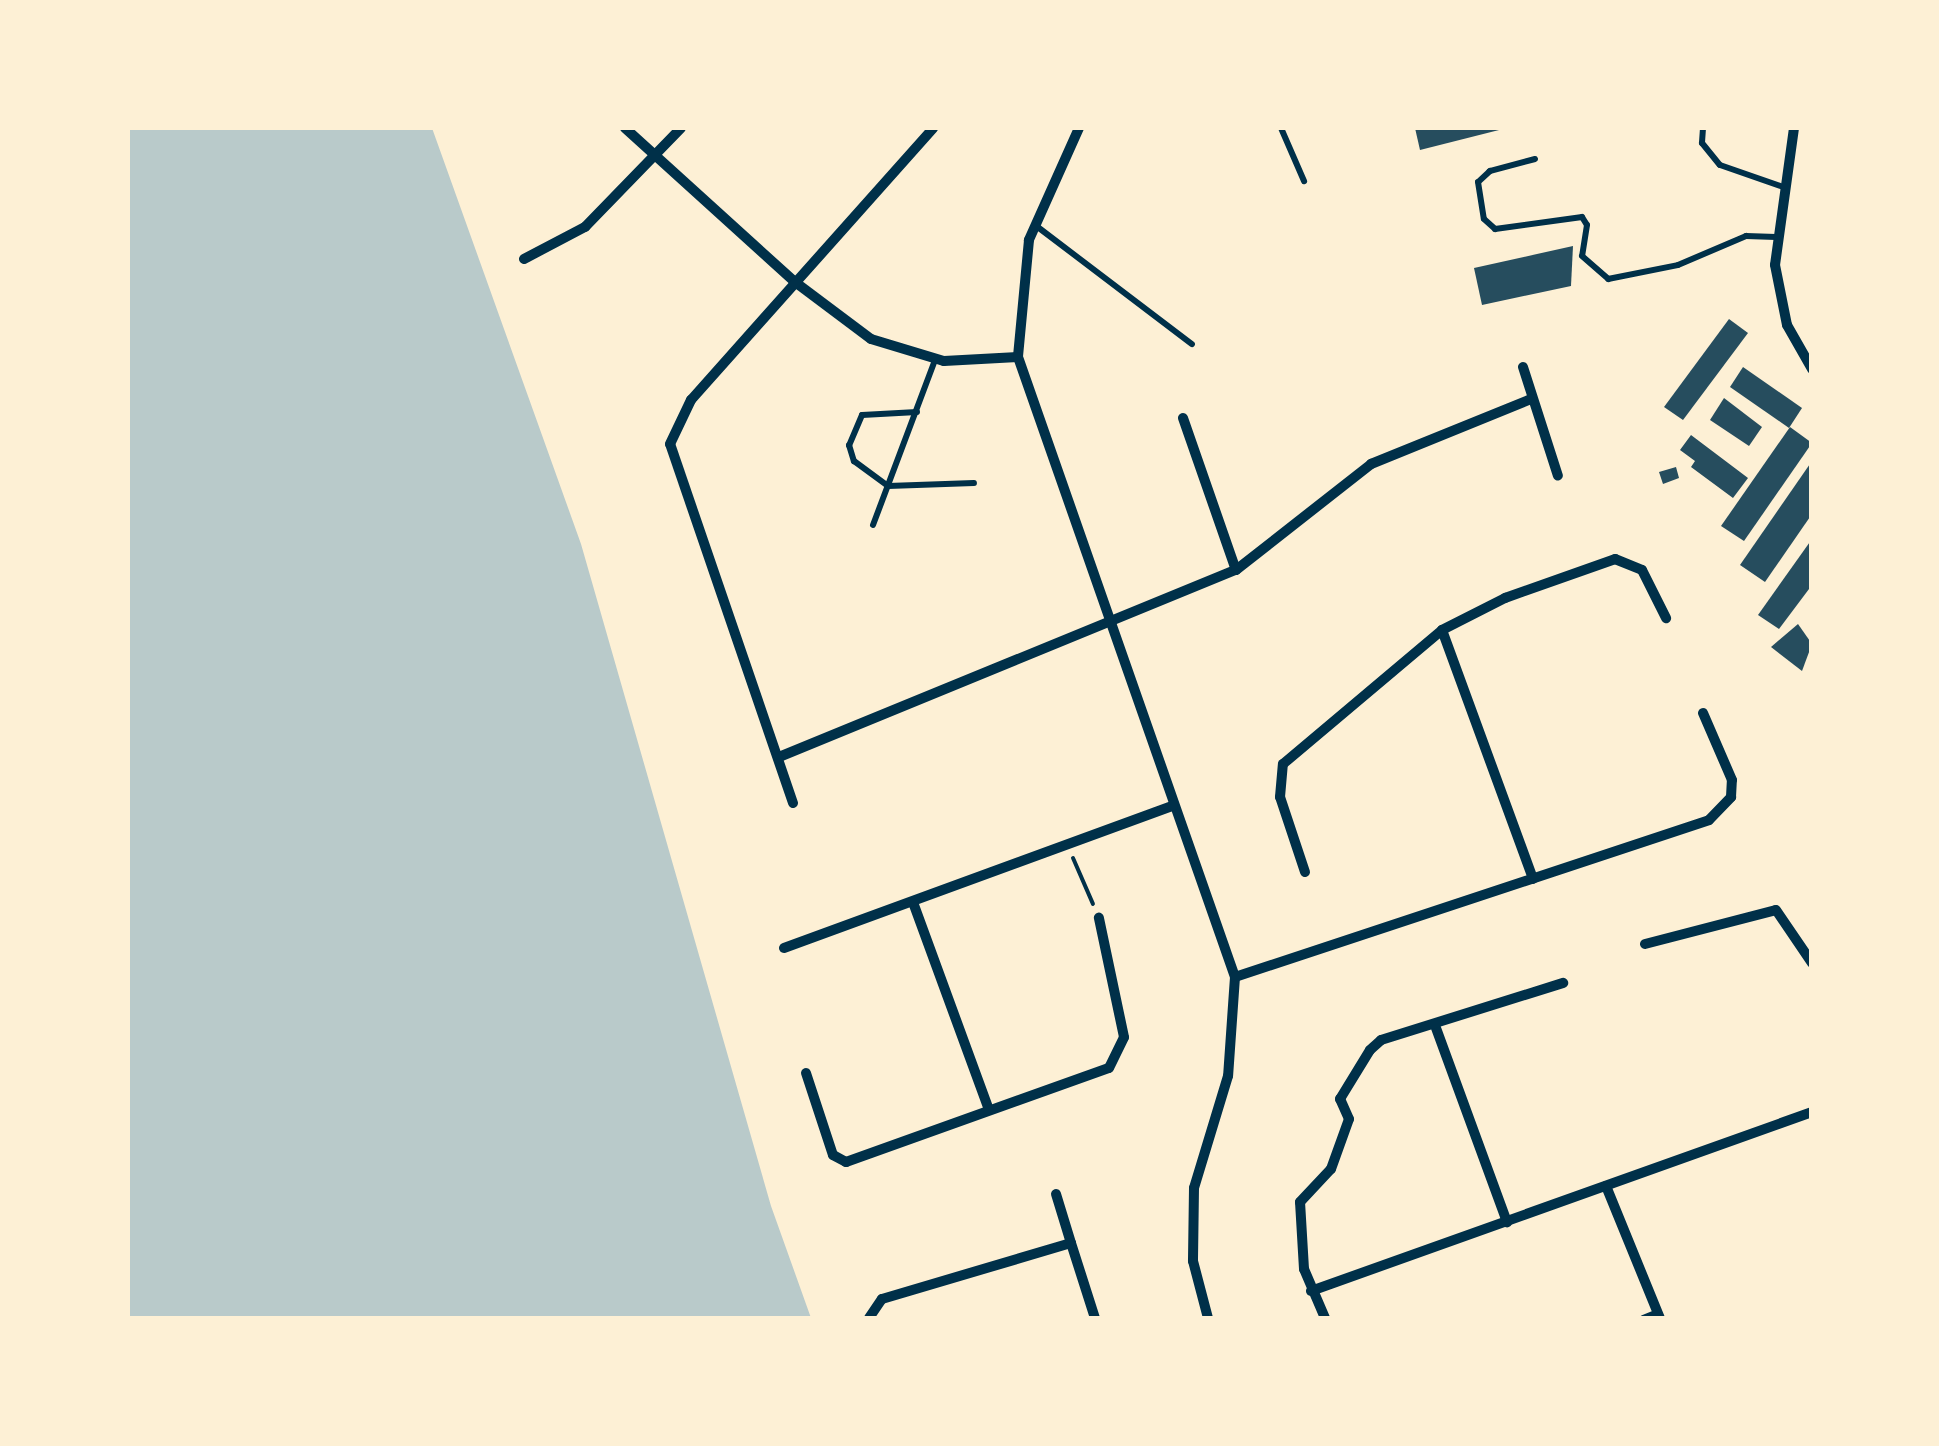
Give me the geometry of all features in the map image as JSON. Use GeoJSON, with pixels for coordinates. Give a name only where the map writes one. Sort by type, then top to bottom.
{"type":"FeatureCollection","features":[{"type":"Feature","properties":{"kind":"street"},"geometry":{"type":"LineString","coordinates":[[625,128],[795,282],[871,339],[936,360],[970,364],[1018,356]]}},
{"type":"Feature","properties":{"kind":"street"},"geometry":{"type":"LineString","coordinates":[[524,260],[585,226],[681,128]]}},
{"type":"Feature","properties":{"kind":"street"},"geometry":{"type":"LineString","coordinates":[[793,803],[670,444],[691,400],[934,128]]}},
{"type":"Feature","properties":{"kind":"street"},"geometry":{"type":"LineString","coordinates":[[1080,128],[1035,224],[1018,356],[1235,977],[1228,1076],[1194,1188],[1193,1261],[1208,1318]]}},
{"type":"Feature","properties":{"kind":"street"},"geometry":{"type":"LineString","coordinates":[[1794,128],[1776,236],[1778,295],[1812,369]]}},
{"type":"Feature","properties":{"kind":"street"},"geometry":{"type":"LineString","coordinates":[[1522,367],[1558,476]]}},
{"type":"Feature","properties":{"kind":"street"},"geometry":{"type":"LineString","coordinates":[[779,757],[1236,570],[1371,464],[1531,399]]}},
{"type":"Feature","properties":{"kind":"street"},"geometry":{"type":"LineString","coordinates":[[1183,418],[1236,570]]}},
{"type":"Feature","properties":{"kind":"street"},"geometry":{"type":"LineString","coordinates":[[1306,872],[1280,797],[1283,764],[1442,630],[1506,598],[1615,559],[1633,562],[1649,578],[1666,618]]}},
{"type":"Feature","properties":{"kind":"street"},"geometry":{"type":"LineString","coordinates":[[1442,630],[1533,879]]}},
{"type":"Feature","properties":{"kind":"street"},"geometry":{"type":"LineString","coordinates":[[1235,977],[1533,879],[1723,809],[1732,780],[1703,713]]}},
{"type":"Feature","properties":{"kind":"street"},"geometry":{"type":"LineString","coordinates":[[784,948],[914,905],[1173,806]]}},
{"type":"Feature","properties":{"kind":"street"},"geometry":{"type":"LineString","coordinates":[[914,905],[988,1107]]}},
{"type":"Feature","properties":{"kind":"street"},"geometry":{"type":"LineString","coordinates":[[1645,944],[1776,910],[1812,963]]}},
{"type":"Feature","properties":{"kind":"street"},"geometry":{"type":"LineString","coordinates":[[806,1072],[833,1155],[846,1162],[1115,1061],[1124,1037],[1099,918]]}},
{"type":"Feature","properties":{"kind":"street"},"geometry":{"type":"LineString","coordinates":[[1325,1318],[1311,1291],[1300,1202],[1331,1169],[1349,1120],[1340,1099],[1382,1040],[1436,1028],[1563,983]]}},
{"type":"Feature","properties":{"kind":"street"},"geometry":{"type":"LineString","coordinates":[[1436,1028],[1507,1222]]}},
{"type":"Feature","properties":{"kind":"street"},"geometry":{"type":"LineString","coordinates":[[1311,1291],[1812,1112]]}},
{"type":"Feature","properties":{"kind":"street"},"geometry":{"type":"LineString","coordinates":[[1606,1186],[1659,1315]]}},
{"type":"Feature","properties":{"kind":"street"},"geometry":{"type":"LineString","coordinates":[[1056,1194],[1095,1318]]}},
{"type":"Feature","properties":{"kind":"street"},"geometry":{"type":"LineString","coordinates":[[868,1318],[882,1299],[1071,1243]]}},
{"type":"Feature","properties":{"kind":"lane"},"geometry":{"type":"LineString","coordinates":[[1281,128],[1304,181]]}},
{"type":"Feature","properties":{"kind":"lane"},"geometry":{"type":"LineString","coordinates":[[1703,128],[1709,156],[1720,165],[1783,187]]}},
{"type":"Feature","properties":{"kind":"lane"},"geometry":{"type":"LineString","coordinates":[[1535,160],[1490,171],[1478,182],[1484,219],[1495,229],[1582,217],[1587,225],[1582,256],[1608,280],[1678,265],[1746,236],[1776,236]]}},
{"type":"Feature","properties":{"kind":"lane"},"geometry":{"type":"LineString","coordinates":[[1035,224],[1192,344]]}},
{"type":"Feature","properties":{"kind":"lane"},"geometry":{"type":"LineString","coordinates":[[874,525],[936,360]]}},
{"type":"Feature","properties":{"kind":"lane"},"geometry":{"type":"LineString","coordinates":[[917,412],[862,415],[853,429],[854,461],[888,486],[974,484]]}},
{"type":"Feature","properties":{"kind":"lane"},"geometry":{"type":"LineString","coordinates":[[1643,1318],[1659,1315]]}},
{"type":"Feature","properties":{"kind":"path"},"geometry":{"type":"LineString","coordinates":[[1068,846],[1099,918]]}},
{"type":"Feature","properties":{"kind":"shaded area"},"geometry":{"type":"Polygon","coordinates":[[[128,128],[432,128],[581,544],[771,1206],[811,1318],[128,1318],[128,128]]]}},
{"type":"Feature","properties":{"kind":"building"},"geometry":{"type":"Polygon","coordinates":[[[1415,128],[1503,128],[1503,129],[1420,150],[1415,128]]]}},
{"type":"Feature","properties":{"kind":"building"},"geometry":{"type":"Polygon","coordinates":[[[1573,246],[1571,286],[1482,305],[1474,268],[1573,246]]]}},
{"type":"Feature","properties":{"kind":"building"},"geometry":{"type":"Polygon","coordinates":[[[1729,319],[1748,333],[1683,420],[1664,407],[1729,319]]]}},
{"type":"Feature","properties":{"kind":"building"},"geometry":{"type":"Polygon","coordinates":[[[1743,367],[1802,408],[1789,428],[1730,387],[1743,367]]]}},
{"type":"Feature","properties":{"kind":"building"},"geometry":{"type":"Polygon","coordinates":[[[1724,398],[1762,427],[1749,446],[1710,420],[1724,398]]]}},
{"type":"Feature","properties":{"kind":"building"},"geometry":{"type":"Polygon","coordinates":[[[1790,427],[1812,443],[1744,541],[1721,526],[1790,427]]]}},
{"type":"Feature","properties":{"kind":"building"},"geometry":{"type":"Polygon","coordinates":[[[1691,435],[1748,478],[1733,498],[1691,467],[1695,461],[1680,450],[1691,435]]]}},
{"type":"Feature","properties":{"kind":"building"},"geometry":{"type":"Polygon","coordinates":[[[1812,461],[1812,514],[1765,582],[1740,565],[1812,461]]]}},
{"type":"Feature","properties":{"kind":"building"},"geometry":{"type":"Polygon","coordinates":[[[1676,467],[1679,478],[1663,484],[1659,472],[1676,467]]]}},
{"type":"Feature","properties":{"kind":"building"},"geometry":{"type":"Polygon","coordinates":[[[1812,539],[1812,585],[1779,629],[1758,615],[1812,539]]]}},
{"type":"Feature","properties":{"kind":"building"},"geometry":{"type":"Polygon","coordinates":[[[1798,624],[1812,644],[1802,671],[1771,647],[1798,624]]]}}]}
